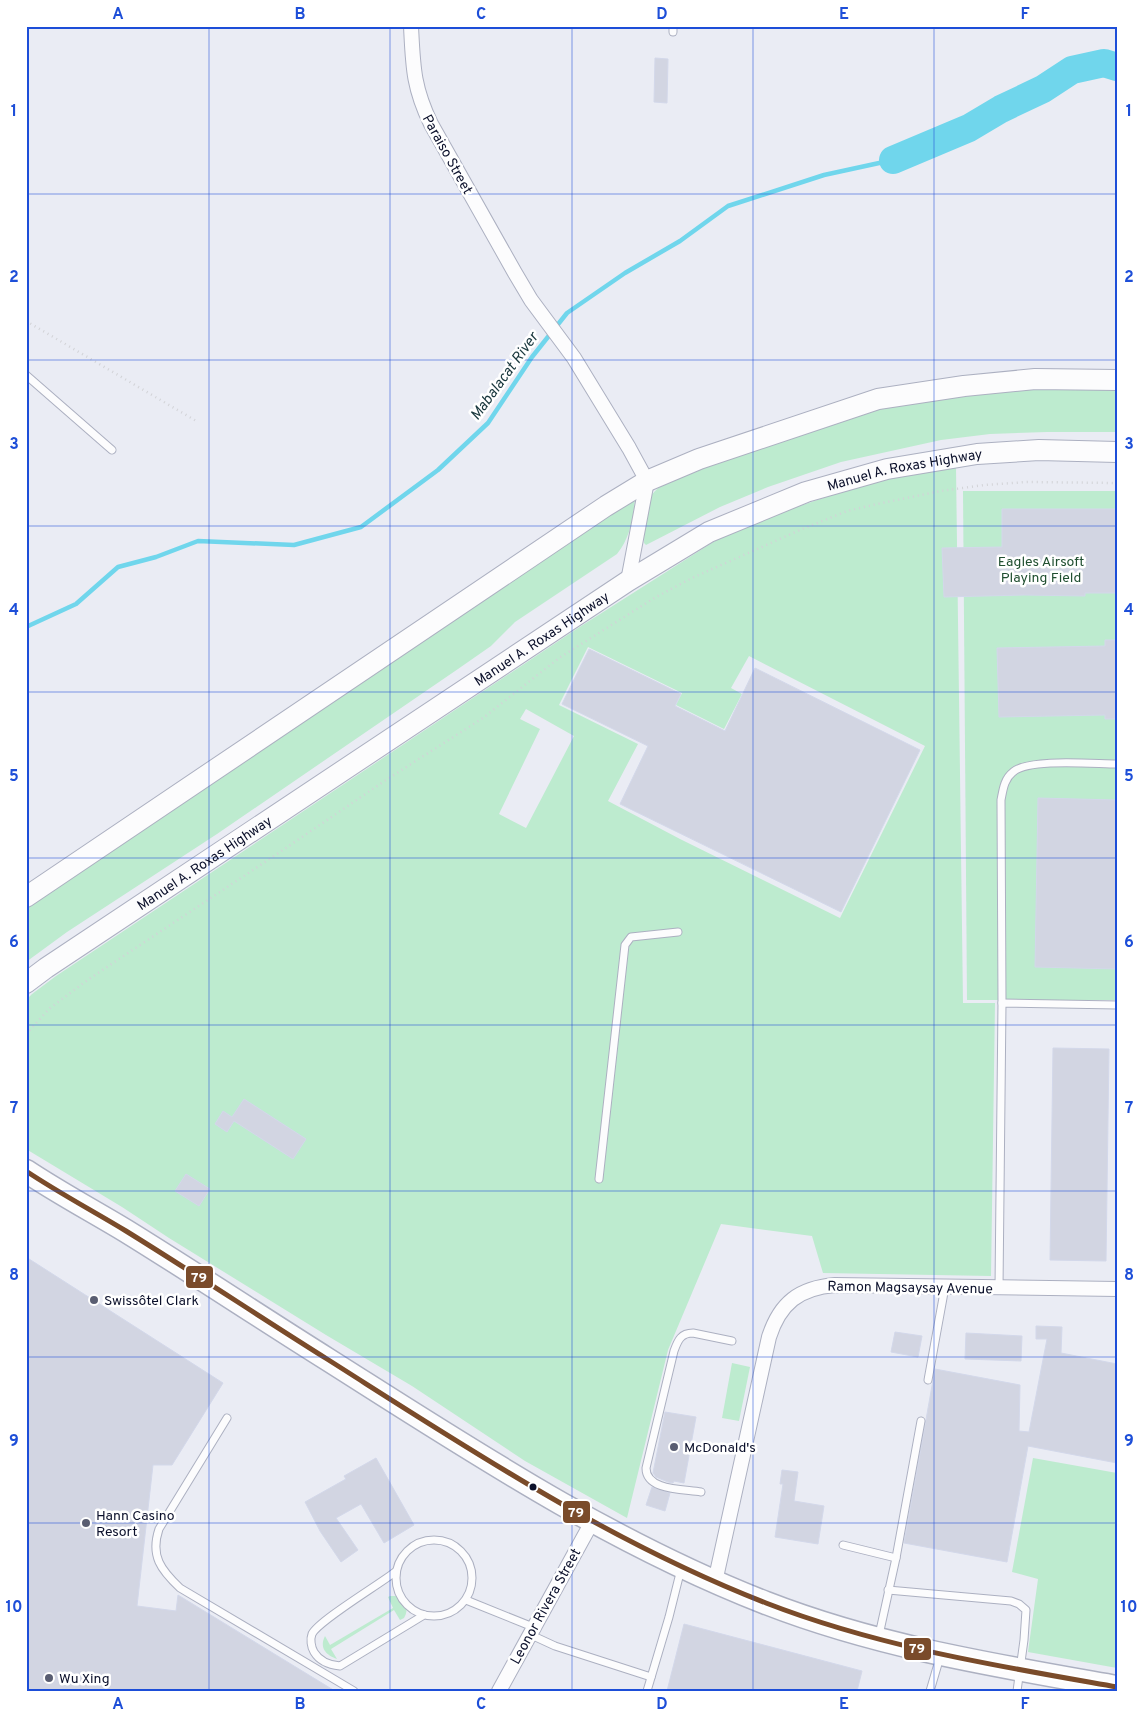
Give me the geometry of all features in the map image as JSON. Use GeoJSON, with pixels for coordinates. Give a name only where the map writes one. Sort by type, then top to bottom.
{"type":"FeatureCollection","features":[{"type":"Feature","properties":{"kind":"main road"},"geometry":{"type":"LineString","coordinates":[[26,897],[606,506],[647,481],[699,459],[878,399],[964,386],[1035,379],[1117,380]]}},
{"type":"Feature","properties":{"kind":"main road","name":"Manuel A. Roxas Highway"},"geometry":{"type":"LineString","coordinates":[[26,983],[628,581],[709,532],[806,492],[887,468],[976,454],[1039,450],[1117,452]]}},
{"type":"Feature","properties":{"kind":"main road"},"geometry":{"type":"LineString","coordinates":[[26,1171],[52,1189],[125,1230],[517,1479],[592,1522],[682,1567],[766,1603],[835,1627],[878,1640],[941,1654],[1018,1680],[1117,1687]]}},
{"type":"Feature","properties":{"kind":"main road"},"geometry":{"type":"LineString","coordinates":[[26,1179],[52,1189]]}},
{"type":"Feature","properties":{"kind":"street","name":"Paraiso Street"},"geometry":{"type":"LineString","coordinates":[[411,26],[413,65],[416,86],[422,104],[456,169],[515,273],[574,358],[647,481]]}},
{"type":"Feature","properties":{"kind":"street"},"geometry":{"type":"LineString","coordinates":[[628,581],[647,481]]}},
{"type":"Feature","properties":{"kind":"street","name":"Ramon Magsaysay Avenue"},"geometry":{"type":"LineString","coordinates":[[716,1582],[769,1337],[780,1312],[789,1301],[803,1292],[820,1286],[835,1285],[1117,1289]]}},
{"type":"Feature","properties":{"kind":"street","name":"Leonor Rivera Street"},"geometry":{"type":"LineString","coordinates":[[499,1691],[592,1522]]}},
{"type":"Feature","properties":{"kind":"lane"},"geometry":{"type":"LineString","coordinates":[[26,375],[112,450]]}},
{"type":"Feature","properties":{"kind":"lane"},"geometry":{"type":"LineString","coordinates":[[999,1288],[1002,1003],[1001,800],[1003,787],[1014,770],[1035,764],[1117,764]]}},
{"type":"Feature","properties":{"kind":"lane"},"geometry":{"type":"LineString","coordinates":[[599,1179],[625,945],[631,937],[678,932]]}},
{"type":"Feature","properties":{"kind":"lane"},"geometry":{"type":"LineString","coordinates":[[1002,1003],[1117,1005]]}},
{"type":"Feature","properties":{"kind":"lane"},"geometry":{"type":"LineString","coordinates":[[928,1380],[945,1287]]}},
{"type":"Feature","properties":{"kind":"lane"},"geometry":{"type":"LineString","coordinates":[[701,1492],[655,1484],[648,1478],[646,1468],[674,1350],[679,1338],[687,1333],[693,1333],[732,1341]]}},
{"type":"Feature","properties":{"kind":"lane"},"geometry":{"type":"LineString","coordinates":[[227,1418],[159,1529],[155,1541],[157,1558],[166,1574],[180,1588],[354,1691]]}},
{"type":"Feature","properties":{"kind":"lane"},"geometry":{"type":"LineString","coordinates":[[878,1640],[896,1558],[921,1421]]}},
{"type":"Feature","properties":{"kind":"lane"},"geometry":{"type":"LineString","coordinates":[[395,1572],[399,1594],[405,1603],[413,1610],[424,1615],[448,1614],[466,1600],[471,1589],[472,1576],[470,1564],[454,1546],[442,1541],[430,1540],[418,1544],[400,1560],[395,1572],[379,1585],[319,1624],[311,1635],[312,1647],[318,1657],[329,1664],[340,1666],[424,1615]]}},
{"type":"Feature","properties":{"kind":"lane"},"geometry":{"type":"LineString","coordinates":[[843,1545],[896,1558]]}},
{"type":"Feature","properties":{"kind":"lane"},"geometry":{"type":"LineString","coordinates":[[647,1691],[682,1567]]}},
{"type":"Feature","properties":{"kind":"lane"},"geometry":{"type":"LineString","coordinates":[[888,1590],[1011,1601],[1019,1604],[1026,1610],[1018,1680]]}},
{"type":"Feature","properties":{"kind":"lane"},"geometry":{"type":"LineString","coordinates":[[466,1600],[531,1630],[555,1646],[651,1676]]}},
{"type":"Feature","properties":{"kind":"lane"},"geometry":{"type":"LineString","coordinates":[[930,1691],[941,1654]]}},
{"type":"Feature","properties":{"kind":"path"},"geometry":{"type":"LineString","coordinates":[[26,321],[198,422]]}},
{"type":"Feature","properties":{"kind":"path"},"geometry":{"type":"LineString","coordinates":[[26,1034],[50,1008],[88,980],[386,780],[482,718],[558,658],[656,597],[692,578],[756,548],[847,511],[877,504],[941,491],[984,485],[1027,482],[1117,483]]}},
{"type":"Feature","properties":{"kind":"green space"},"geometry":{"type":"Polygon","coordinates":[[[1117,386],[1117,432],[990,434],[941,440],[841,462],[768,487],[720,507],[646,545],[644,543],[645,512],[650,498],[655,492],[661,486],[719,458],[876,406],[984,389],[1117,386]]]}},
{"type":"Feature","properties":{"kind":"green space"},"geometry":{"type":"Polygon","coordinates":[[[956,467],[963,1003],[995,1003],[991,1276],[823,1273],[812,1236],[721,1224],[668,1350],[627,1518],[525,1461],[412,1386],[326,1335],[26,1149],[26,1000],[32,994],[56,976],[578,628],[718,539],[759,520],[858,486],[909,473],[956,467]],[[588,647],[559,705],[638,744],[608,801],[680,839],[840,918],[925,746],[749,656],[731,688],[742,694],[724,729],[676,705],[682,693],[588,647]],[[526,709],[520,719],[540,729],[499,814],[526,828],[574,736],[526,709]]]}},
{"type":"Feature","properties":{"kind":"green space","name":"Eagles Airsoft Playing Field"},"geometry":{"type":"Polygon","coordinates":[[[963,491],[1117,491],[1117,1000],[967,1000],[963,491]]]}},
{"type":"Feature","properties":{"kind":"green space"},"geometry":{"type":"Polygon","coordinates":[[[635,499],[630,528],[617,554],[515,622],[491,646],[458,669],[217,834],[67,932],[26,962],[26,906],[389,661],[635,499]]]}},
{"type":"Feature","properties":{"kind":"green space"},"geometry":{"type":"Polygon","coordinates":[[[732,1363],[750,1367],[739,1421],[722,1418],[732,1363]]]}},
{"type":"Feature","properties":{"kind":"green space"},"geometry":{"type":"Polygon","coordinates":[[[1033,1458],[1117,1473],[1117,1668],[1028,1652],[1038,1579],[1012,1572],[1033,1458]]]}},
{"type":"Feature","properties":{"kind":"green space"},"geometry":{"type":"Polygon","coordinates":[[[396,1596],[404,1603],[407,1611],[404,1618],[400,1620],[394,1610],[331,1649],[337,1659],[327,1653],[323,1647],[325,1636],[330,1645],[393,1608],[388,1597],[396,1596]]]}},
{"type":"Feature","properties":{"kind":"building"},"geometry":{"type":"Polygon","coordinates":[[[655,58],[668,59],[667,103],[654,102],[655,58]]]}},
{"type":"Feature","properties":{"kind":"building"},"geometry":{"type":"Polygon","coordinates":[[[1002,509],[1117,509],[1117,593],[1085,593],[1085,596],[944,597],[942,548],[1002,547],[1002,509]]]}},
{"type":"Feature","properties":{"kind":"building"},"geometry":{"type":"Polygon","coordinates":[[[1105,640],[1117,640],[1117,719],[1105,719],[1105,715],[999,717],[997,648],[1105,646],[1105,640]]]}},
{"type":"Feature","properties":{"kind":"building"},"geometry":{"type":"Polygon","coordinates":[[[589,649],[681,694],[675,706],[725,731],[755,668],[920,750],[841,912],[620,804],[648,746],[562,704],[589,649]]]}},
{"type":"Feature","properties":{"kind":"building"},"geometry":{"type":"Polygon","coordinates":[[[1038,798],[1117,800],[1117,969],[1035,967],[1038,798]]]}},
{"type":"Feature","properties":{"kind":"building"},"geometry":{"type":"Polygon","coordinates":[[[1053,1048],[1109,1049],[1106,1261],[1050,1260],[1053,1048]]]}},
{"type":"Feature","properties":{"kind":"building"},"geometry":{"type":"Polygon","coordinates":[[[244,1099],[306,1139],[293,1159],[234,1121],[227,1132],[215,1124],[223,1111],[232,1117],[244,1099]]]}},
{"type":"Feature","properties":{"kind":"building"},"geometry":{"type":"Polygon","coordinates":[[[186,1174],[210,1189],[199,1206],[175,1191],[186,1174]]]}},
{"type":"Feature","properties":{"kind":"building"},"geometry":{"type":"Polygon","coordinates":[[[26,1257],[223,1383],[172,1465],[153,1465],[137,1606],[176,1611],[178,1595],[335,1691],[26,1691],[26,1257]]]}},
{"type":"Feature","properties":{"kind":"building"},"geometry":{"type":"Polygon","coordinates":[[[1036,1326],[1062,1327],[1061,1353],[1117,1364],[1117,1463],[1028,1446],[1007,1562],[904,1543],[935,1369],[1020,1385],[1019,1431],[1029,1432],[1047,1339],[1036,1339],[1036,1326]]]}},
{"type":"Feature","properties":{"kind":"building"},"geometry":{"type":"Polygon","coordinates":[[[895,1332],[922,1336],[918,1357],[891,1352],[895,1332]]]}},
{"type":"Feature","properties":{"kind":"building"},"geometry":{"type":"Polygon","coordinates":[[[966,1333],[1022,1336],[1021,1361],[965,1359],[966,1333]]]}},
{"type":"Feature","properties":{"kind":"building","name":"McDonald's"},"geometry":{"type":"Polygon","coordinates":[[[665,1412],[696,1417],[684,1483],[668,1482],[656,1477],[653,1473],[665,1412]]]}},
{"type":"Feature","properties":{"kind":"building"},"geometry":{"type":"Polygon","coordinates":[[[376,1458],[414,1525],[384,1543],[361,1504],[336,1518],[358,1550],[341,1562],[320,1531],[305,1502],[346,1479],[344,1476],[376,1458]]]}},
{"type":"Feature","properties":{"kind":"building"},"geometry":{"type":"Polygon","coordinates":[[[782,1470],[798,1472],[794,1501],[824,1506],[818,1544],[775,1537],[783,1484],[780,1484],[782,1470]]]}},
{"type":"Feature","properties":{"kind":"building"},"geometry":{"type":"Polygon","coordinates":[[[652,1487],[670,1493],[665,1511],[646,1505],[652,1487]]]}},
{"type":"Feature","properties":{"kind":"building"},"geometry":{"type":"Polygon","coordinates":[[[684,1624],[862,1671],[857,1691],[667,1691],[684,1624]]]}},
{"type":"Feature","properties":{"kind":"waterway"},"geometry":{"type":"LineString","coordinates":[[893,160],[969,128],[1001,109],[1043,89],[1072,70],[1104,63],[1117,67]]}},
{"type":"Feature","properties":{"kind":"waterway","name":"Mabalacat River"},"geometry":{"type":"LineString","coordinates":[[26,627],[76,604],[118,567],[156,557],[198,541],[294,545],[361,527],[438,470],[488,423],[532,357],[567,313],[625,273],[680,241],[728,206],[824,175],[893,160]]}},
{"type":"Feature","properties":{"kind":"transit line","name":"79"},"geometry":{"type":"LineString","coordinates":[[26,1171],[151,1247],[487,1460],[596,1523],[708,1579],[766,1603],[852,1632],[939,1654],[1117,1687]]}},
{"type":"Feature","properties":{"kind":"place","name":"Swissôtel Clark"},"geometry":{"type":"Point","coordinates":[94,1300]}},
{"type":"Feature","properties":{"kind":"place","name":"McDonald's"},"geometry":{"type":"Point","coordinates":[674,1447]}},
{"type":"Feature","properties":{"kind":"place","name":"Hann Casino Resort"},"geometry":{"type":"Point","coordinates":[86,1523]}},
{"type":"Feature","properties":{"kind":"place","name":"Wu Xing"},"geometry":{"type":"Point","coordinates":[49,1678]}}]}
